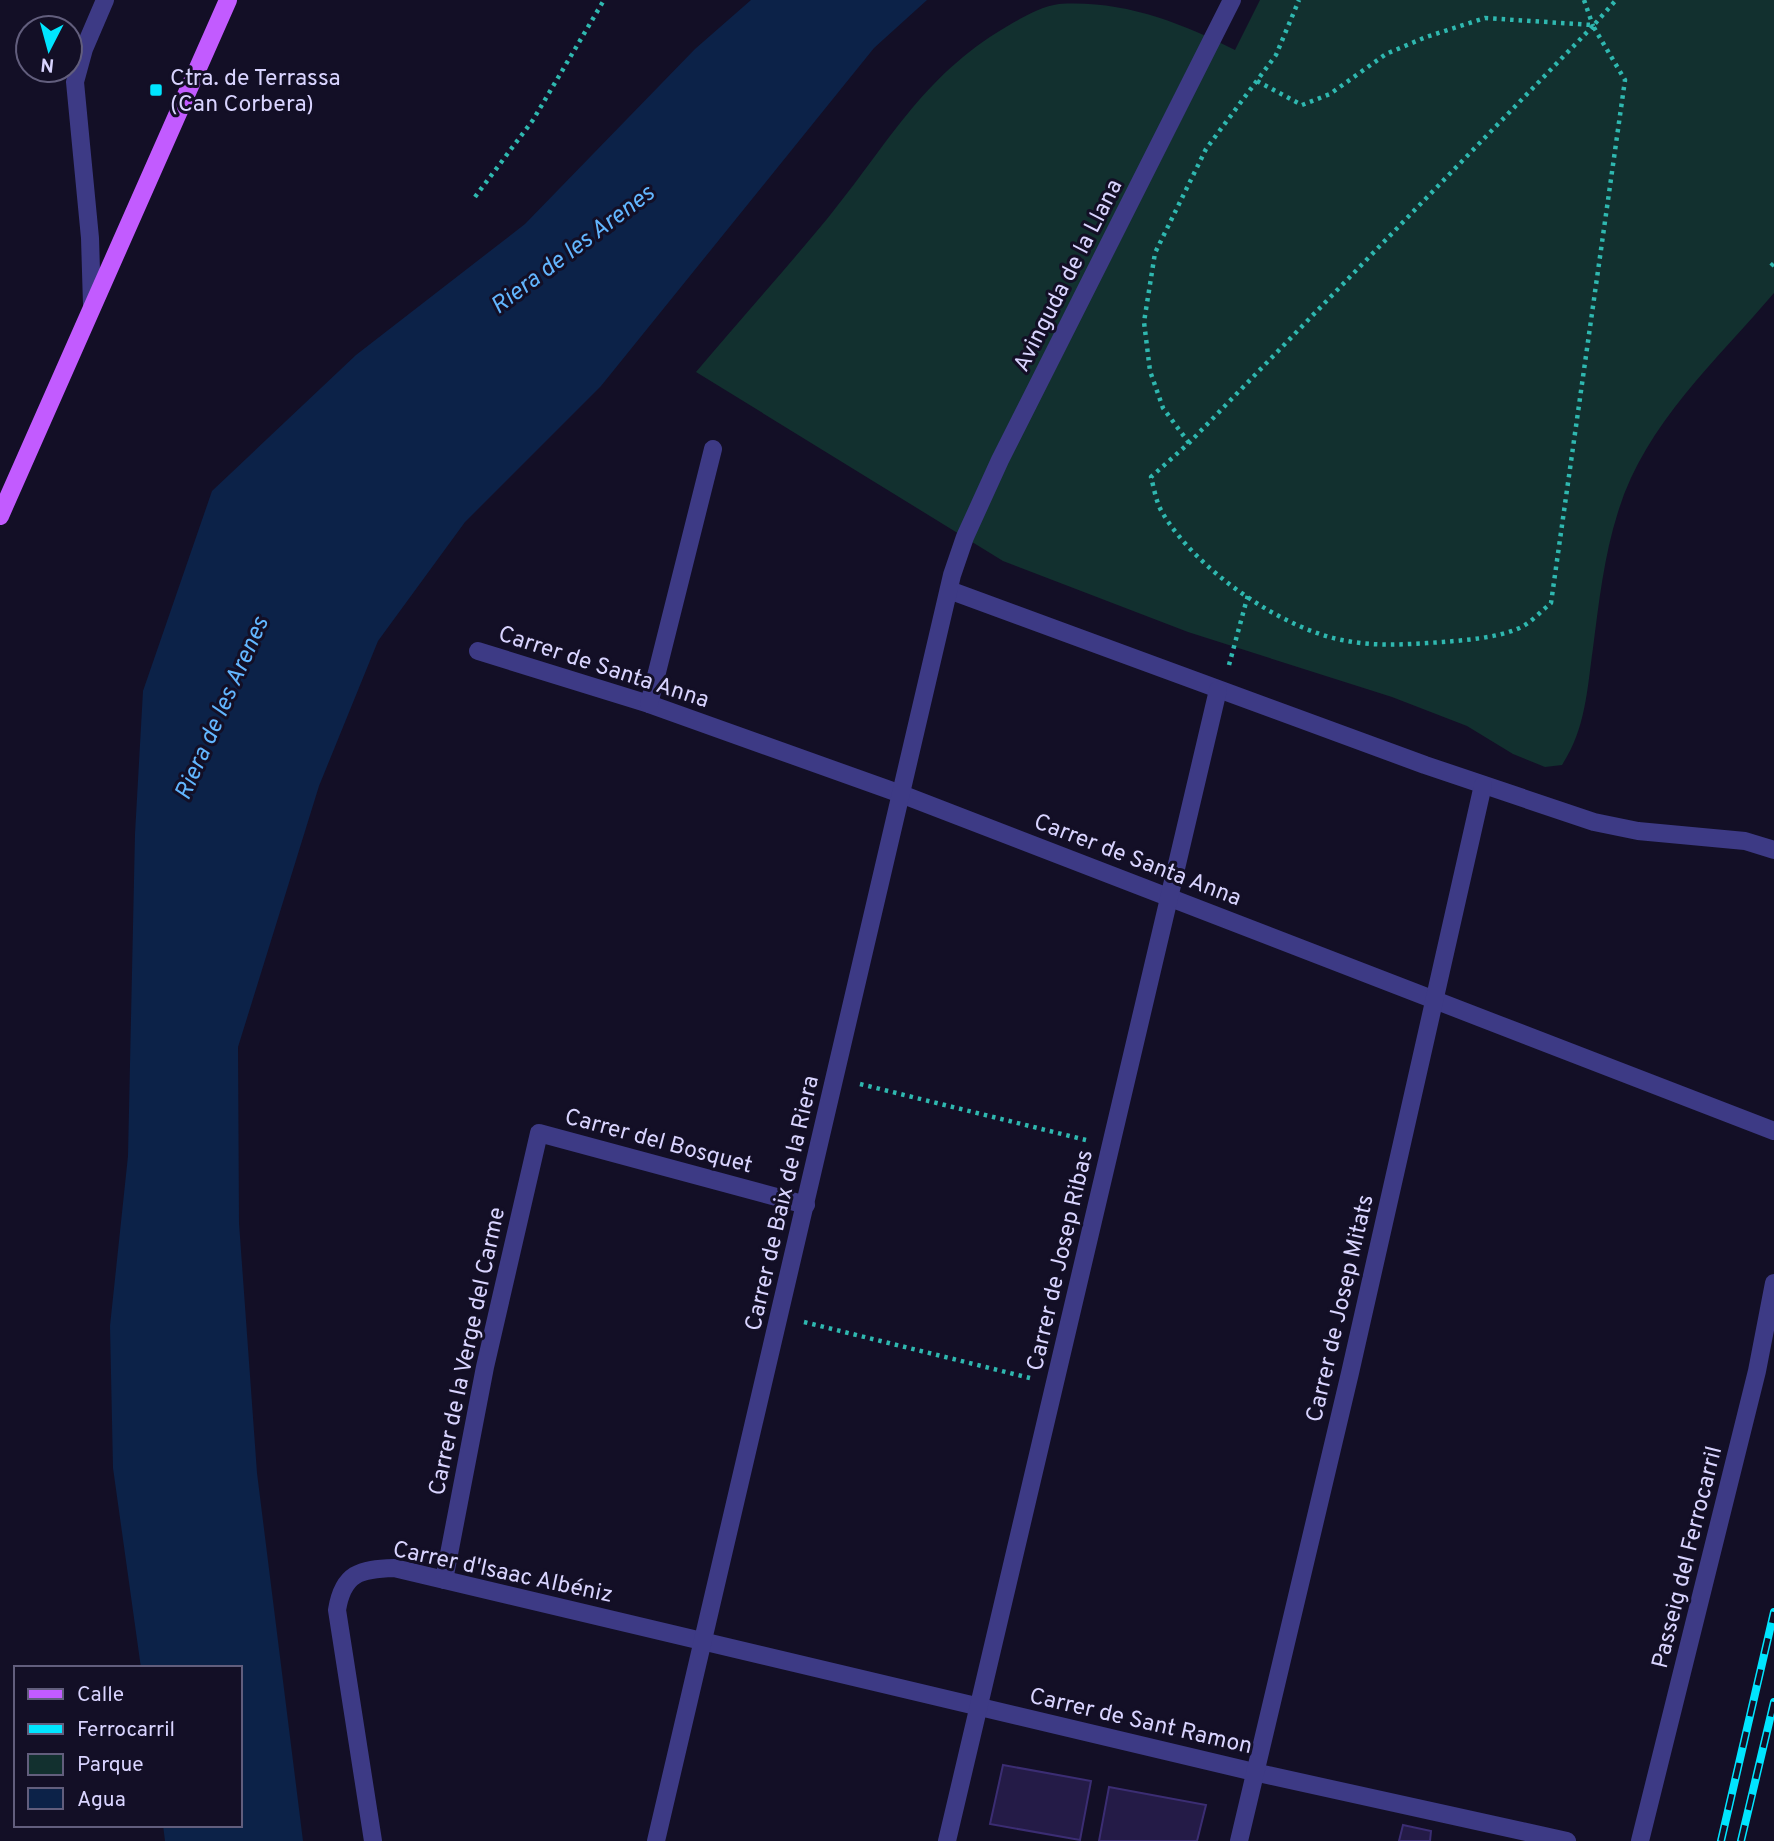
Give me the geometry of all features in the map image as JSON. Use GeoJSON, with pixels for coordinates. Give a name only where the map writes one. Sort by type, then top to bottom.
{"type":"FeatureCollection","features":[{"type":"Feature","properties":{"kind":"main road"},"geometry":{"type":"LineString","coordinates":[[0,516],[228,0]]}},
{"type":"Feature","properties":{"kind":"street"},"geometry":{"type":"LineString","coordinates":[[92,305],[89,227],[75,82],[84,49],[104,0]]}},
{"type":"Feature","properties":{"kind":"street","name":"Avinguda de la Llana"},"geometry":{"type":"LineString","coordinates":[[951,583],[965,537],[1000,460],[1232,0]]}},
{"type":"Feature","properties":{"kind":"street"},"geometry":{"type":"LineString","coordinates":[[649,704],[713,449]]}},
{"type":"Feature","properties":{"kind":"street"},"geometry":{"type":"LineString","coordinates":[[951,583],[1219,690],[1594,822],[1638,831],[1745,841],[1774,850]]}},
{"type":"Feature","properties":{"kind":"street","name":"Carrer de Baix de la Riera"},"geometry":{"type":"LineString","coordinates":[[656,1841],[951,583]]}},
{"type":"Feature","properties":{"kind":"street","name":"Carrer de Santa Anna"},"geometry":{"type":"LineString","coordinates":[[478,651],[649,704],[901,794],[1774,1131]]}},
{"type":"Feature","properties":{"kind":"street","name":"Carrer de Josep Ribas"},"geometry":{"type":"LineString","coordinates":[[947,1841],[1219,690]]}},
{"type":"Feature","properties":{"kind":"street","name":"Carrer de Josep Mitats"},"geometry":{"type":"LineString","coordinates":[[1239,1841],[1353,1360],[1483,785]]}},
{"type":"Feature","properties":{"kind":"street","name":"Carrer del Bosquet"},"geometry":{"type":"LineString","coordinates":[[539,1133],[806,1205]]}},
{"type":"Feature","properties":{"kind":"street","name":"Carrer de la Verge del Carme"},"geometry":{"type":"LineString","coordinates":[[444,1580],[485,1367],[539,1133]]}},
{"type":"Feature","properties":{"kind":"street","name":"Passeig del Ferrocarril"},"geometry":{"type":"LineString","coordinates":[[1640,1841],[1757,1371],[1774,1283]]}},
{"type":"Feature","properties":{"kind":"street","name":"Carrer d'Isaac Albéniz"},"geometry":{"type":"LineString","coordinates":[[373,1841],[337,1609],[340,1591],[352,1576],[372,1569],[394,1568],[704,1642]]}},
{"type":"Feature","properties":{"kind":"street","name":"Carrer de Sant Ramon"},"geometry":{"type":"LineString","coordinates":[[704,1642],[1254,1772],[1567,1841]]}},
{"type":"Feature","properties":{"kind":"path"},"geometry":{"type":"LineString","coordinates":[[475,197],[533,120],[604,0]]}},
{"type":"Feature","properties":{"kind":"path"},"geometry":{"type":"LineString","coordinates":[[1189,443],[1163,408],[1150,371],[1144,321],[1155,253],[1206,149],[1276,55],[1299,0]]}},
{"type":"Feature","properties":{"kind":"path"},"geometry":{"type":"LineString","coordinates":[[1584,0],[1593,26],[1625,80],[1551,603],[1519,629],[1470,640],[1392,646],[1345,641],[1307,628],[1248,595],[1209,567],[1181,540],[1160,510],[1151,477],[1189,443],[1593,26],[1616,0]]}},
{"type":"Feature","properties":{"kind":"path"},"geometry":{"type":"LineString","coordinates":[[1257,80],[1302,105],[1330,94],[1386,54],[1426,37],[1485,18],[1593,26]]}},
{"type":"Feature","properties":{"kind":"path"},"geometry":{"type":"LineString","coordinates":[[1219,690],[1228,670],[1248,595]]}},
{"type":"Feature","properties":{"kind":"path"},"geometry":{"type":"LineString","coordinates":[[835,1077],[1110,1146]]}},
{"type":"Feature","properties":{"kind":"path"},"geometry":{"type":"LineString","coordinates":[[780,1316],[1055,1384]]}},
{"type":"Feature","properties":{"kind":"green space"},"geometry":{"type":"Polygon","coordinates":[[[1260,0],[1774,0],[1774,293],[1684,395],[1646,450],[1630,480],[1613,529],[1606,562],[1581,723],[1562,765],[1545,767],[1513,754],[1467,726],[1392,697],[1188,632],[1003,561],[696,372],[827,219],[928,90],[976,47],[1006,27],[1052,5],[1106,6],[1128,9],[1172,22],[1235,50],[1260,0]]]}},
{"type":"Feature","properties":{"kind":"water","name":"Riera de les Arenes"},"geometry":{"type":"Polygon","coordinates":[[[751,0],[927,0],[874,48],[601,386],[465,522],[378,641],[319,786],[238,1047],[239,1223],[257,1473],[303,1841],[165,1841],[163,1827],[242,1827],[242,1666],[141,1666],[113,1468],[110,1326],[128,1156],[135,834],[143,691],[212,491],[356,355],[525,224],[695,49],[751,0]]]}},
{"type":"Feature","properties":{"kind":"building"},"geometry":{"type":"Polygon","coordinates":[[[1003,1765],[1091,1781],[1080,1840],[990,1824],[1003,1765]]]}},
{"type":"Feature","properties":{"kind":"building"},"geometry":{"type":"Polygon","coordinates":[[[1109,1787],[1206,1805],[1197,1841],[1099,1841],[1109,1787]]]}},
{"type":"Feature","properties":{"kind":"building"},"geometry":{"type":"Polygon","coordinates":[[[1403,1825],[1431,1831],[1430,1841],[1399,1841],[1403,1825]]]}},
{"type":"Feature","properties":{"kind":"railway"},"geometry":{"type":"LineString","coordinates":[[1721,1841],[1774,1612]]}},
{"type":"Feature","properties":{"kind":"railway"},"geometry":{"type":"LineString","coordinates":[[1741,1841],[1774,1702]]}},
{"type":"Feature","properties":{"kind":"place","name":"Ctra. de Terrassa (Can Corbera)"},"geometry":{"type":"Point","coordinates":[156,90]}}]}
